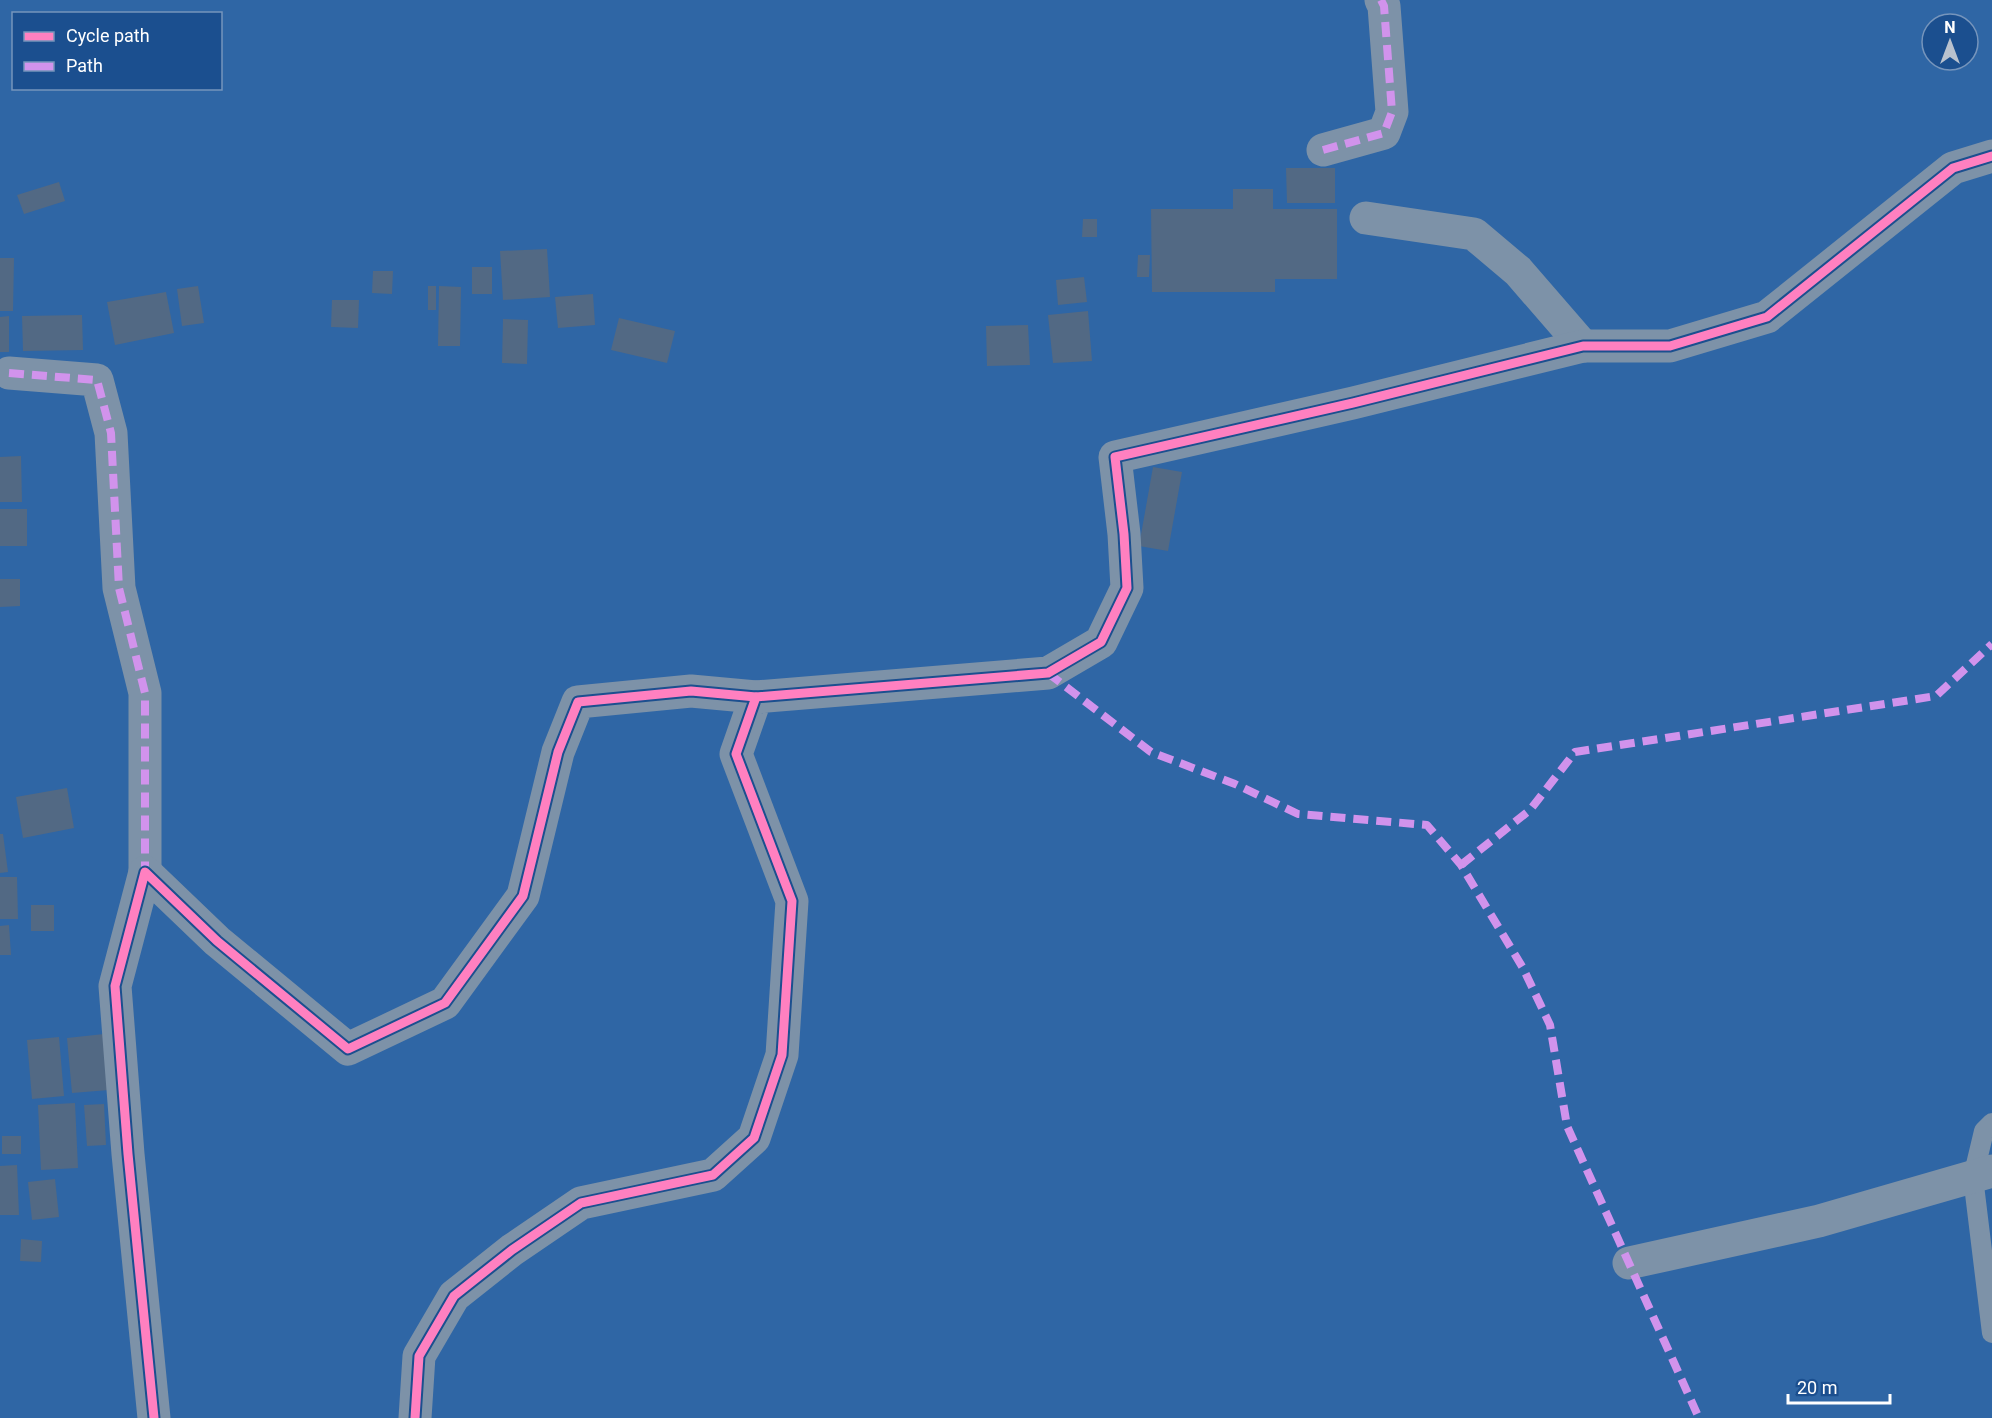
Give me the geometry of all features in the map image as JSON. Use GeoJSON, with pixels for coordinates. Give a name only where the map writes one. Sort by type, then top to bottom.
{"type":"FeatureCollection","features":[{"type":"Feature","properties":{"kind":"street"},"geometry":{"type":"LineString","coordinates":[[1323,150],[1384,133],[1392,112],[1384,6],[1381,0]]}},
{"type":"Feature","properties":{"kind":"street"},"geometry":{"type":"LineString","coordinates":[[145,872],[217,941],[348,1049],[445,1003],[523,896],[558,752],[578,702],[690,691],[756,697],[1048,672],[1101,642],[1127,588],[1115,457],[1583,346],[1670,346],[1767,317],[1953,168],[1992,156]]}},
{"type":"Feature","properties":{"kind":"street"},"geometry":{"type":"LineString","coordinates":[[1366,218],[1474,234],[1518,271],[1583,346]]}},
{"type":"Feature","properties":{"kind":"street"},"geometry":{"type":"LineString","coordinates":[[9,373],[97,380],[111,434],[119,588],[145,693],[145,872],[115,986],[128,1154],[154,1418]]}},
{"type":"Feature","properties":{"kind":"street"},"geometry":{"type":"LineString","coordinates":[[415,1418],[419,1356],[454,1296],[512,1250],[581,1203],[713,1175],[754,1138],[782,1054],[792,901],[736,754],[756,697]]}},
{"type":"Feature","properties":{"kind":"street"},"geometry":{"type":"LineString","coordinates":[[1629,1263],[1819,1221],[1982,1174]]}},
{"type":"Feature","properties":{"kind":"lane"},"geometry":{"type":"LineString","coordinates":[[1992,1123],[1984,1131],[1982,1174],[1992,1333]]}},
{"type":"Feature","properties":{"kind":"shaded area"},"geometry":{"type":"Polygon","coordinates":[[[0,0],[1992,0],[1992,1418],[0,1418],[0,0]]]}},
{"type":"Feature","properties":{"kind":"building"},"geometry":{"type":"Polygon","coordinates":[[[1286,168],[1335,168],[1335,203],[1287,203],[1286,168]]]}},
{"type":"Feature","properties":{"kind":"building"},"geometry":{"type":"Polygon","coordinates":[[[59,182],[65,201],[24,214],[17,195],[59,182]]]}},
{"type":"Feature","properties":{"kind":"building"},"geometry":{"type":"Polygon","coordinates":[[[1233,189],[1273,189],[1273,209],[1337,209],[1337,279],[1275,279],[1275,292],[1152,292],[1151,209],[1233,209],[1233,189]]]}},
{"type":"Feature","properties":{"kind":"building"},"geometry":{"type":"Polygon","coordinates":[[[1083,219],[1097,219],[1097,237],[1082,237],[1083,219]]]}},
{"type":"Feature","properties":{"kind":"building"},"geometry":{"type":"Polygon","coordinates":[[[547,249],[550,297],[503,300],[500,251],[547,249]]]}},
{"type":"Feature","properties":{"kind":"building"},"geometry":{"type":"Polygon","coordinates":[[[1138,255],[1150,255],[1149,277],[1137,277],[1138,255]]]}},
{"type":"Feature","properties":{"kind":"building"},"geometry":{"type":"Polygon","coordinates":[[[0,258],[14,258],[13,311],[0,311],[0,258]]]}},
{"type":"Feature","properties":{"kind":"building"},"geometry":{"type":"Polygon","coordinates":[[[472,267],[492,267],[492,294],[472,294],[472,267]]]}},
{"type":"Feature","properties":{"kind":"building"},"geometry":{"type":"Polygon","coordinates":[[[373,271],[393,271],[392,294],[372,293],[373,271]]]}},
{"type":"Feature","properties":{"kind":"building"},"geometry":{"type":"Polygon","coordinates":[[[1084,277],[1087,302],[1058,305],[1056,280],[1084,277]]]}},
{"type":"Feature","properties":{"kind":"building"},"geometry":{"type":"Polygon","coordinates":[[[198,286],[204,323],[182,326],[177,289],[198,286]]]}},
{"type":"Feature","properties":{"kind":"building"},"geometry":{"type":"Polygon","coordinates":[[[428,286],[436,286],[436,310],[428,310],[428,286]]]}},
{"type":"Feature","properties":{"kind":"building"},"geometry":{"type":"Polygon","coordinates":[[[439,286],[461,287],[460,346],[438,346],[439,286]]]}},
{"type":"Feature","properties":{"kind":"building"},"geometry":{"type":"Polygon","coordinates":[[[166,292],[174,333],[115,345],[107,302],[166,292]]]}},
{"type":"Feature","properties":{"kind":"building"},"geometry":{"type":"Polygon","coordinates":[[[593,294],[595,325],[558,328],[555,297],[593,294]]]}},
{"type":"Feature","properties":{"kind":"building"},"geometry":{"type":"Polygon","coordinates":[[[332,300],[359,300],[358,328],[331,327],[332,300]]]}},
{"type":"Feature","properties":{"kind":"building"},"geometry":{"type":"Polygon","coordinates":[[[1088,311],[1092,361],[1053,363],[1048,315],[1088,311]]]}},
{"type":"Feature","properties":{"kind":"building"},"geometry":{"type":"Polygon","coordinates":[[[82,315],[83,350],[23,351],[22,316],[82,315]]]}},
{"type":"Feature","properties":{"kind":"building"},"geometry":{"type":"Polygon","coordinates":[[[9,316],[9,352],[0,352],[0,317],[9,316]]]}},
{"type":"Feature","properties":{"kind":"building"},"geometry":{"type":"Polygon","coordinates":[[[619,318],[675,331],[667,363],[611,350],[619,318]]]}},
{"type":"Feature","properties":{"kind":"building"},"geometry":{"type":"Polygon","coordinates":[[[503,319],[528,320],[527,364],[502,363],[503,319]]]}},
{"type":"Feature","properties":{"kind":"building"},"geometry":{"type":"Polygon","coordinates":[[[1028,325],[1030,365],[987,366],[986,326],[1028,325]]]}},
{"type":"Feature","properties":{"kind":"building"},"geometry":{"type":"Polygon","coordinates":[[[21,456],[22,502],[0,502],[0,457],[21,456]]]}},
{"type":"Feature","properties":{"kind":"building"},"geometry":{"type":"Polygon","coordinates":[[[1153,467],[1182,472],[1168,551],[1139,546],[1153,467]]]}},
{"type":"Feature","properties":{"kind":"building"},"geometry":{"type":"Polygon","coordinates":[[[0,509],[27,509],[27,546],[0,546],[0,509]]]}},
{"type":"Feature","properties":{"kind":"building"},"geometry":{"type":"Polygon","coordinates":[[[0,579],[20,579],[20,606],[0,607],[0,579]]]}},
{"type":"Feature","properties":{"kind":"building"},"geometry":{"type":"Polygon","coordinates":[[[67,788],[74,828],[23,838],[16,797],[67,788]]]}},
{"type":"Feature","properties":{"kind":"building"},"geometry":{"type":"Polygon","coordinates":[[[0,834],[3,834],[8,872],[0,873],[0,834]]]}},
{"type":"Feature","properties":{"kind":"building"},"geometry":{"type":"Polygon","coordinates":[[[0,877],[17,877],[18,919],[0,919],[0,877]]]}},
{"type":"Feature","properties":{"kind":"building"},"geometry":{"type":"Polygon","coordinates":[[[31,905],[54,905],[54,931],[31,931],[31,905]]]}},
{"type":"Feature","properties":{"kind":"building"},"geometry":{"type":"Polygon","coordinates":[[[9,925],[11,955],[0,955],[0,926],[9,925]]]}},
{"type":"Feature","properties":{"kind":"building"},"geometry":{"type":"Polygon","coordinates":[[[104,1034],[109,1090],[72,1093],[67,1038],[104,1034]]]}},
{"type":"Feature","properties":{"kind":"building"},"geometry":{"type":"Polygon","coordinates":[[[59,1037],[64,1096],[32,1099],[27,1040],[59,1037]]]}},
{"type":"Feature","properties":{"kind":"building"},"geometry":{"type":"Polygon","coordinates":[[[75,1103],[78,1168],[41,1170],[38,1105],[75,1103]]]}},
{"type":"Feature","properties":{"kind":"building"},"geometry":{"type":"Polygon","coordinates":[[[104,1104],[106,1145],[87,1146],[84,1105],[104,1104]]]}},
{"type":"Feature","properties":{"kind":"building"},"geometry":{"type":"Polygon","coordinates":[[[2,1136],[21,1136],[21,1154],[2,1154],[2,1136]]]}},
{"type":"Feature","properties":{"kind":"building"},"geometry":{"type":"Polygon","coordinates":[[[17,1165],[19,1215],[0,1215],[0,1166],[17,1165]]]}},
{"type":"Feature","properties":{"kind":"building"},"geometry":{"type":"Polygon","coordinates":[[[55,1179],[59,1217],[32,1220],[28,1182],[55,1179]]]}},
{"type":"Feature","properties":{"kind":"building"},"geometry":{"type":"Polygon","coordinates":[[[21,1239],[42,1241],[41,1262],[20,1261],[21,1239]]]}},
{"type":"Feature","properties":{"kind":"marked path"},"geometry":{"type":"LineString","coordinates":[[1323,150],[1384,133],[1392,112],[1384,6],[1381,0]]}},
{"type":"Feature","properties":{"kind":"marked path"},"geometry":{"type":"LineString","coordinates":[[9,373],[97,380],[111,433],[119,588],[145,693],[145,872]]}},
{"type":"Feature","properties":{"kind":"marked path"},"geometry":{"type":"LineString","coordinates":[[1461,865],[1530,810],[1575,752],[1936,696],[1992,644]]}},
{"type":"Feature","properties":{"kind":"marked path"},"geometry":{"type":"LineString","coordinates":[[1048,673],[1151,752],[1235,784],[1298,814],[1427,825],[1461,865],[1523,968],[1550,1025],[1567,1126],[1699,1418]]}},
{"type":"Feature","properties":{"kind":"cycle path"},"geometry":{"type":"LineString","coordinates":[[415,1418],[419,1356],[454,1296],[512,1250],[581,1203],[713,1175],[754,1138],[782,1055],[792,901],[736,754],[756,697],[1048,673],[1101,642],[1127,588],[1124,534],[1115,457],[1353,403],[1583,346],[1670,346],[1767,317],[1953,168],[1992,156]]}},
{"type":"Feature","properties":{"kind":"cycle path"},"geometry":{"type":"LineString","coordinates":[[154,1418],[128,1154],[115,986],[145,872],[217,941],[348,1049],[445,1003],[523,896],[558,752],[578,702],[691,691],[756,697]]}}]}
